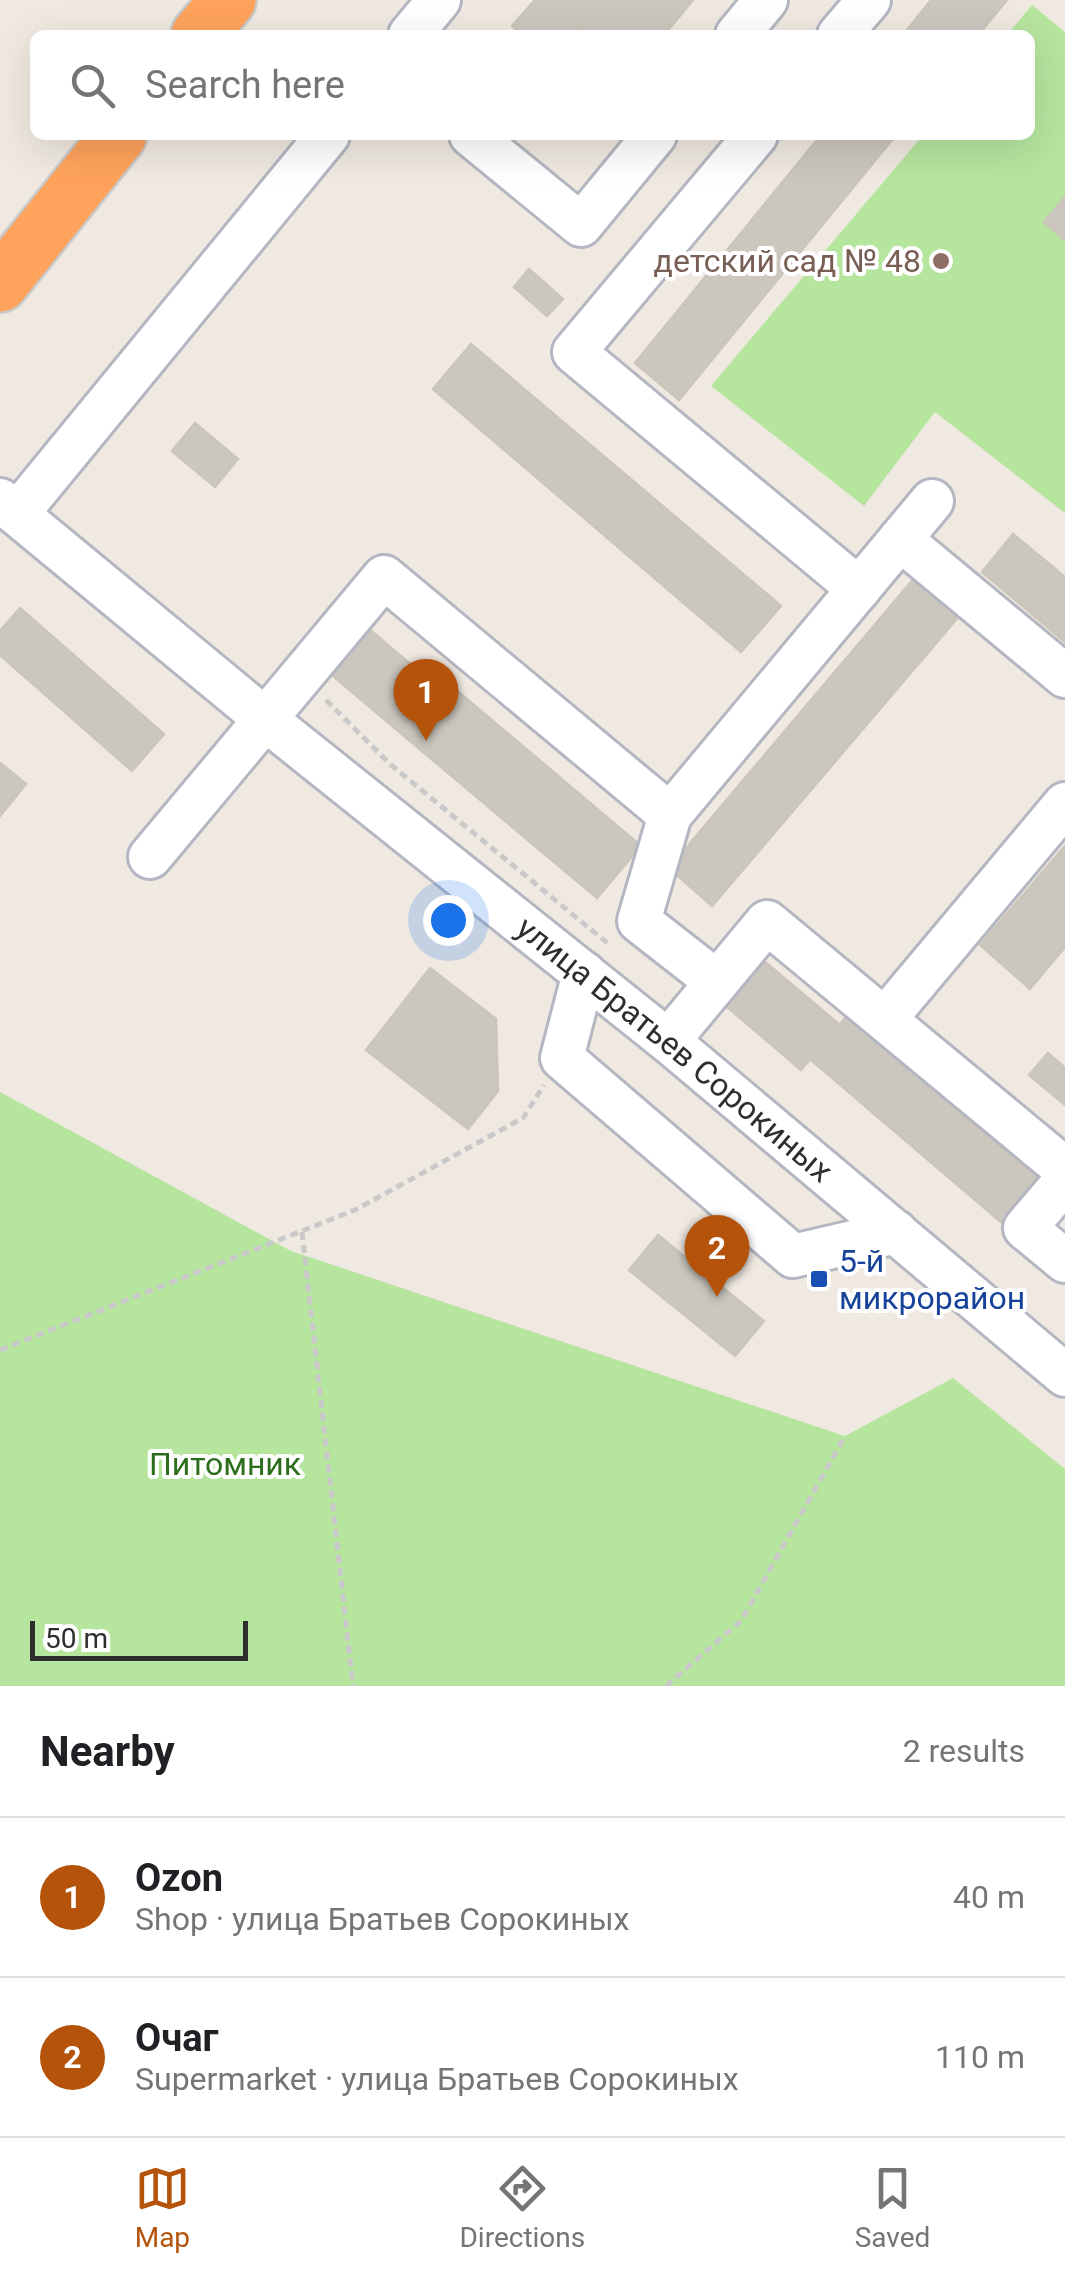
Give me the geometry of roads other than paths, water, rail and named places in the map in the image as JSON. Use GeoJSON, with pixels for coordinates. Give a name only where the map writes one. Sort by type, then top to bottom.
{"type":"FeatureCollection","features":[{"type":"Feature","properties":{"kind":"highway"},"geometry":{"type":"LineString","coordinates":[[0,284],[115,140]]}},
{"type":"Feature","properties":{"kind":"street"},"geometry":{"type":"LineString","coordinates":[[414,30],[439,0]]}},
{"type":"Feature","properties":{"kind":"street"},"geometry":{"type":"LineString","coordinates":[[741,30],[766,0]]}},
{"type":"Feature","properties":{"kind":"street"},"geometry":{"type":"LineString","coordinates":[[844,30],[869,0]]}},
{"type":"Feature","properties":{"kind":"street"},"geometry":{"type":"LineString","coordinates":[[9,507],[324,140]]}},
{"type":"Feature","properties":{"kind":"street"},"geometry":{"type":"LineString","coordinates":[[477,140],[581,225],[651,140]]}},
{"type":"Feature","properties":{"kind":"street"},"geometry":{"type":"LineString","coordinates":[[752,140],[574,352],[859,589]]}},
{"type":"Feature","properties":{"kind":"street"},"geometry":{"type":"LineString","coordinates":[[717,982],[639,921],[670,815],[932,501]]}},
{"type":"Feature","properties":{"kind":"street","name":"улица Братьев Сорокиных"},"geometry":{"type":"LineString","coordinates":[[9,507],[265,719],[668,1041],[1065,1375]]}},
{"type":"Feature","properties":{"kind":"street"},"geometry":{"type":"LineString","coordinates":[[900,540],[1065,676]]}},
{"type":"Feature","properties":{"kind":"street"},"geometry":{"type":"LineString","coordinates":[[150,858],[384,576],[670,815]]}},
{"type":"Feature","properties":{"kind":"street"},"geometry":{"type":"LineString","coordinates":[[885,1020],[1065,804]]}},
{"type":"Feature","properties":{"kind":"street"},"geometry":{"type":"LineString","coordinates":[[668,1041],[768,922],[1065,1170]]}},
{"type":"Feature","properties":{"kind":"street"},"geometry":{"type":"LineString","coordinates":[[584,973],[562,1058],[793,1256],[896,1232]]}},
{"type":"Feature","properties":{"kind":"street"},"geometry":{"type":"LineString","coordinates":[[1065,1181],[1026,1228],[1065,1261]]}},
{"type":"Feature","properties":{"kind":"place","name":"детский сад № 48"},"geometry":{"type":"Point","coordinates":[941,261]}},
{"type":"Feature","properties":{"kind":"place","name":"Ozon"},"geometry":{"type":"Point","coordinates":[426,741]}},
{"type":"Feature","properties":{"kind":"place","name":"5-й микрорайон"},"geometry":{"type":"Point","coordinates":[819,1279]}},
{"type":"Feature","properties":{"kind":"place","name":"Очаг"},"geometry":{"type":"Point","coordinates":[717,1297]}},
{"type":"Feature","properties":{"kind":"park label","name":"Питомник"},"geometry":{"type":"Point","coordinates":[225,1464]}}]}
